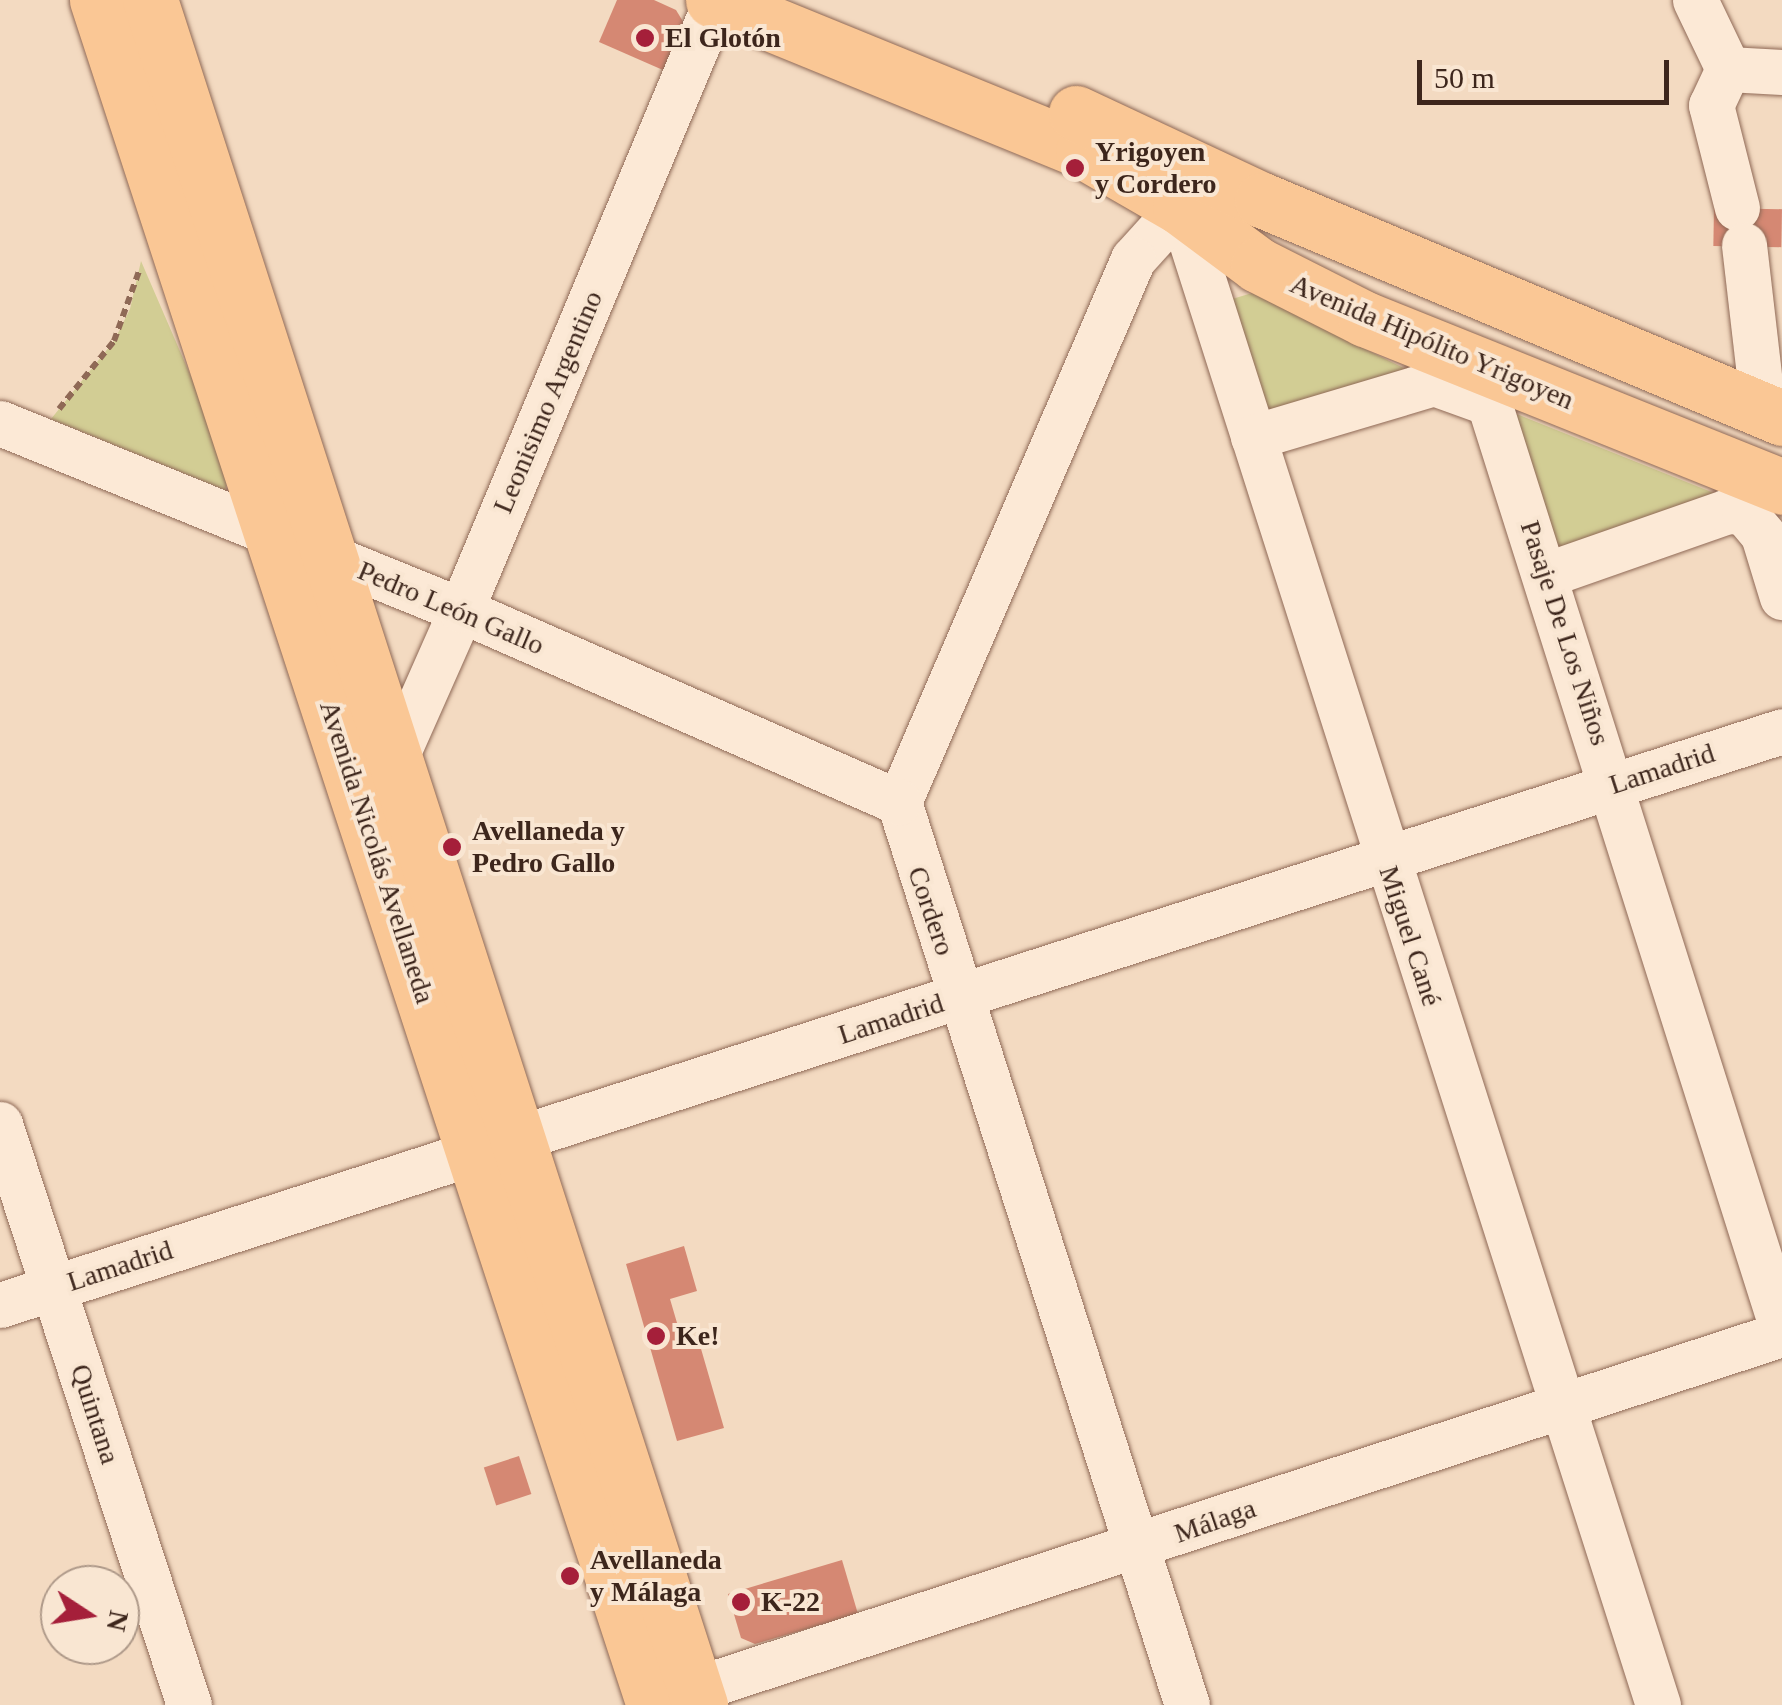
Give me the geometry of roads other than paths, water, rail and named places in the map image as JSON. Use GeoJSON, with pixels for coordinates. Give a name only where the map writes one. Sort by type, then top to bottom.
{"type":"FeatureCollection","features":[{"type":"Feature","properties":{"kind":"main road","name":"Avenida Nicolás Avellaneda"},"geometry":{"type":"LineString","coordinates":[[97,0],[270,532],[373,767],[497,1146],[669,1702]]}},
{"type":"Feature","properties":{"kind":"main road","name":"Avenida Nicolás Avellaneda"},"geometry":{"type":"LineString","coordinates":[[150,0],[328,556],[373,767]]}},
{"type":"Feature","properties":{"kind":"main road","name":"Avenida Hipólito Yrigoyen"},"geometry":{"type":"LineString","coordinates":[[715,0],[1083,151],[1188,186],[1262,200],[1776,402]]}},
{"type":"Feature","properties":{"kind":"main road","name":"Avenida Hipólito Yrigoyen"},"geometry":{"type":"LineString","coordinates":[[800,0],[1188,186],[1258,265],[1365,319],[1761,479]]}},
{"type":"Feature","properties":{"kind":"main road"},"geometry":{"type":"LineString","coordinates":[[1761,479],[1776,402]]}},
{"type":"Feature","properties":{"kind":"street","name":"Leonisimo Argentino"},"geometry":{"type":"LineString","coordinates":[[373,767],[461,610],[715,0]]}},
{"type":"Feature","properties":{"kind":"street"},"geometry":{"type":"LineString","coordinates":[[1695,0],[1728,69]]}},
{"type":"Feature","properties":{"kind":"street"},"geometry":{"type":"LineString","coordinates":[[1728,69],[1782,72]]}},
{"type":"Feature","properties":{"kind":"street"},"geometry":{"type":"LineString","coordinates":[[1728,69],[1711,105],[1776,402]]}},
{"type":"Feature","properties":{"kind":"street","name":"Miguel Cané"},"geometry":{"type":"LineString","coordinates":[[1188,186],[1253,437],[1559,1405],[1658,1705]]}},
{"type":"Feature","properties":{"kind":"street"},"geometry":{"type":"LineString","coordinates":[[898,802],[1133,259],[1188,186]]}},
{"type":"Feature","properties":{"kind":"street","name":"Pasaje De Los Niños"},"geometry":{"type":"LineString","coordinates":[[1253,437],[1434,383],[1489,403],[1548,574],[1782,1331]]}},
{"type":"Feature","properties":{"kind":"street","name":"Pedro León Gallo"},"geometry":{"type":"LineString","coordinates":[[18,430],[461,610],[898,802]]}},
{"type":"Feature","properties":{"kind":"street"},"geometry":{"type":"LineString","coordinates":[[1548,574],[1728,512],[1744,512],[1763,535],[1782,597]]}},
{"type":"Feature","properties":{"kind":"street","name":"Lamadrid"},"geometry":{"type":"LineString","coordinates":[[0,1305],[1782,731]]}},
{"type":"Feature","properties":{"kind":"street","name":"Cordero"},"geometry":{"type":"LineString","coordinates":[[898,802],[1187,1705]]}},
{"type":"Feature","properties":{"kind":"street","name":"Quintana"},"geometry":{"type":"LineString","coordinates":[[0,1124],[189,1705]]}},
{"type":"Feature","properties":{"kind":"street","name":"Málaga"},"geometry":{"type":"LineString","coordinates":[[669,1702],[1782,1331]]}},
{"type":"Feature","properties":{"kind":"place","name":"El Glotón"},"geometry":{"type":"Point","coordinates":[645,38]}},
{"type":"Feature","properties":{"kind":"place","name":"Yrigoyen y Cordero"},"geometry":{"type":"Point","coordinates":[1075,168]}},
{"type":"Feature","properties":{"kind":"place","name":"Avellaneda y Pedro Gallo"},"geometry":{"type":"Point","coordinates":[452,847]}},
{"type":"Feature","properties":{"kind":"place","name":"Ke!"},"geometry":{"type":"Point","coordinates":[656,1336]}},
{"type":"Feature","properties":{"kind":"place","name":"Avellaneda y Málaga"},"geometry":{"type":"Point","coordinates":[570,1576]}},
{"type":"Feature","properties":{"kind":"place","name":"K-22"},"geometry":{"type":"Point","coordinates":[741,1602]}}]}
